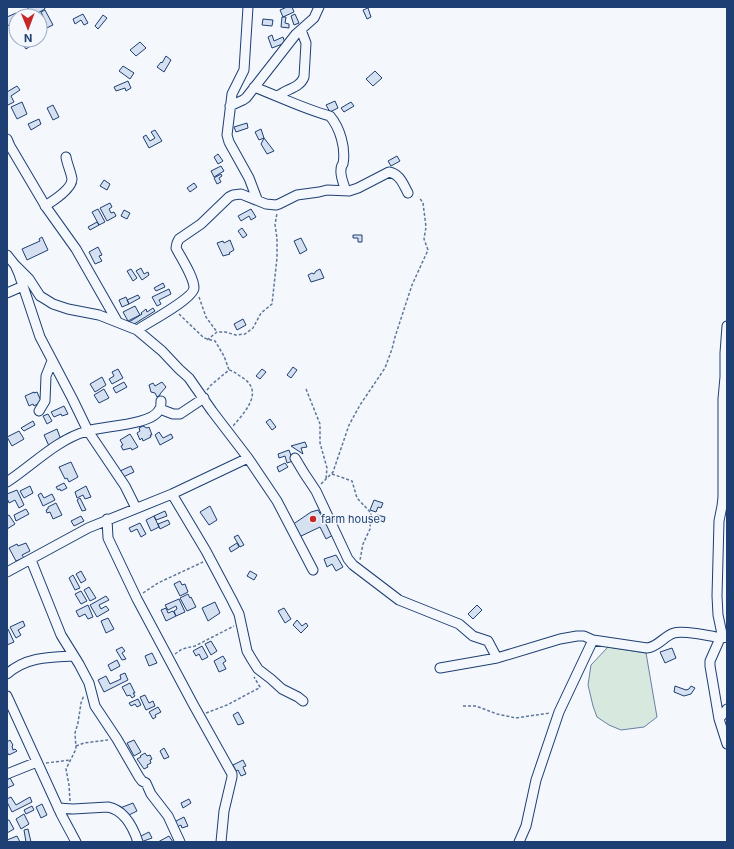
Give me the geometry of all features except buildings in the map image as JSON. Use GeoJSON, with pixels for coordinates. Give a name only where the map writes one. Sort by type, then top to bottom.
{"type":"FeatureCollection","features":[{"type":"Feature","properties":{"kind":"street"},"geometry":{"type":"LineString","coordinates":[[248,7],[244,70],[234,88],[227,129],[229,142],[249,178],[257,199]]}},
{"type":"Feature","properties":{"kind":"street"},"geometry":{"type":"LineString","coordinates":[[230,106],[243,100],[296,34],[314,18],[319,7]]}},
{"type":"Feature","properties":{"kind":"street"},"geometry":{"type":"LineString","coordinates":[[278,96],[303,81],[306,43],[301,30]]}},
{"type":"Feature","properties":{"kind":"street"},"geometry":{"type":"LineString","coordinates":[[254,87],[296,105],[330,116],[342,138],[343,164],[340,172],[346,191]]}},
{"type":"Feature","properties":{"kind":"street"},"geometry":{"type":"LineString","coordinates":[[7,139],[45,206],[76,248],[117,321]]}},
{"type":"Feature","properties":{"kind":"street"},"geometry":{"type":"LineString","coordinates":[[45,206],[56,200],[70,186],[72,177],[66,157]]}},
{"type":"Feature","properties":{"kind":"street"},"geometry":{"type":"LineString","coordinates":[[137,330],[173,308],[190,295],[194,289],[192,279],[176,248],[177,243],[179,239],[201,224],[231,196],[241,194],[271,204],[279,204],[297,194],[327,190],[346,191],[358,188],[389,172],[395,174],[402,181],[408,193]]}},
{"type":"Feature","properties":{"kind":"street"},"geometry":{"type":"LineString","coordinates":[[7,256],[29,279],[40,296],[53,304],[75,311],[99,315],[137,330],[162,351],[178,369],[190,378],[277,501],[313,570]]}},
{"type":"Feature","properties":{"kind":"street"},"geometry":{"type":"LineString","coordinates":[[15,265],[40,337],[88,431],[125,486],[136,508]]}},
{"type":"Feature","properties":{"kind":"street"},"geometry":{"type":"LineString","coordinates":[[7,293],[23,286]]}},
{"type":"Feature","properties":{"kind":"street"},"geometry":{"type":"LineString","coordinates":[[724,638],[718,615],[717,596],[719,521],[723,497],[723,399],[727,326]]}},
{"type":"Feature","properties":{"kind":"street"},"geometry":{"type":"LineString","coordinates":[[39,411],[45,401],[46,376],[52,361]]}},
{"type":"Feature","properties":{"kind":"street"},"geometry":{"type":"LineString","coordinates":[[7,482],[24,471],[54,447],[72,436],[88,431],[143,420],[156,414],[160,405],[173,414],[180,414],[203,398]]}},
{"type":"Feature","properties":{"kind":"street"},"geometry":{"type":"LineString","coordinates":[[7,572],[106,519],[172,494],[248,458]]}},
{"type":"Feature","properties":{"kind":"street"},"geometry":{"type":"LineString","coordinates":[[295,458],[316,491],[348,559],[353,565],[399,600],[459,624],[473,636],[488,641],[497,658]]}},
{"type":"Feature","properties":{"kind":"street"},"geometry":{"type":"LineString","coordinates":[[172,494],[232,600],[241,622],[247,651],[258,669],[282,690],[298,697],[303,701]]}},
{"type":"Feature","properties":{"kind":"street"},"geometry":{"type":"LineString","coordinates":[[106,519],[108,538],[137,599],[232,776],[224,811],[222,842]]}},
{"type":"Feature","properties":{"kind":"street"},"geometry":{"type":"LineString","coordinates":[[31,560],[58,629],[82,668],[89,683],[95,706],[118,739],[138,777],[142,781],[146,782],[151,794],[168,816],[180,842]]}},
{"type":"Feature","properties":{"kind":"street"},"geometry":{"type":"LineString","coordinates":[[440,668],[497,658],[560,639],[577,636],[647,648],[653,647],[669,636],[679,632],[724,638]]}},
{"type":"Feature","properties":{"kind":"street"},"geometry":{"type":"LineString","coordinates":[[724,638],[710,661],[719,719],[727,744]]}},
{"type":"Feature","properties":{"kind":"street"},"geometry":{"type":"LineString","coordinates":[[519,842],[526,826],[536,780],[560,712],[594,640]]}},
{"type":"Feature","properties":{"kind":"street"},"geometry":{"type":"LineString","coordinates":[[7,674],[30,660],[49,657],[74,656]]}},
{"type":"Feature","properties":{"kind":"street"},"geometry":{"type":"LineString","coordinates":[[7,696],[58,808],[76,842]]}},
{"type":"Feature","properties":{"kind":"street"},"geometry":{"type":"LineString","coordinates":[[719,719],[727,709]]}},
{"type":"Feature","properties":{"kind":"street"},"geometry":{"type":"LineString","coordinates":[[7,774],[38,764]]}},
{"type":"Feature","properties":{"kind":"street"},"geometry":{"type":"LineString","coordinates":[[58,808],[113,808],[129,822],[135,832],[138,842]]}},
{"type":"Feature","properties":{"kind":"path"},"geometry":{"type":"LineString","coordinates":[[316,491],[332,474],[349,425],[360,405],[382,374],[389,359],[412,285],[428,250],[424,239],[426,227],[423,203],[419,197]]}},
{"type":"Feature","properties":{"kind":"path"},"geometry":{"type":"LineString","coordinates":[[207,340],[217,332],[225,332],[236,335],[245,334],[253,328],[261,313],[272,304],[278,252],[278,238],[275,225],[276,216],[283,202]]}},
{"type":"Feature","properties":{"kind":"path"},"geometry":{"type":"LineString","coordinates":[[194,289],[200,299],[206,317],[217,332]]}},
{"type":"Feature","properties":{"kind":"path"},"geometry":{"type":"LineString","coordinates":[[173,308],[201,336],[207,340],[213,340],[218,345],[229,370],[251,385],[253,392],[246,411],[228,432]]}},
{"type":"Feature","properties":{"kind":"path"},"geometry":{"type":"LineString","coordinates":[[203,398],[211,385],[229,370]]}},
{"type":"Feature","properties":{"kind":"path"},"geometry":{"type":"LineString","coordinates":[[306,389],[320,424],[320,443],[327,468],[326,479]]}},
{"type":"Feature","properties":{"kind":"path"},"geometry":{"type":"LineString","coordinates":[[332,474],[352,481],[357,498],[371,513],[370,529],[360,554],[359,570]]}},
{"type":"Feature","properties":{"kind":"path"},"geometry":{"type":"LineString","coordinates":[[137,599],[148,588],[210,559]]}},
{"type":"Feature","properties":{"kind":"path"},"geometry":{"type":"LineString","coordinates":[[170,661],[179,651],[202,642],[241,622]]}},
{"type":"Feature","properties":{"kind":"path"},"geometry":{"type":"LineString","coordinates":[[199,716],[259,688],[260,687],[254,676],[258,669]]}},
{"type":"Feature","properties":{"kind":"path"},"geometry":{"type":"LineString","coordinates":[[70,809],[69,785],[66,773],[76,747],[75,733],[82,698],[90,690]]}},
{"type":"Feature","properties":{"kind":"path"},"geometry":{"type":"LineString","coordinates":[[463,706],[476,706],[497,714],[516,718],[560,712]]}},
{"type":"Feature","properties":{"kind":"path"},"geometry":{"type":"LineString","coordinates":[[76,747],[88,743],[118,739]]}},
{"type":"Feature","properties":{"kind":"path"},"geometry":{"type":"LineString","coordinates":[[38,764],[70,760]]}},
{"type":"Feature","properties":{"kind":"shaded area"},"geometry":{"type":"Polygon","coordinates":[[[608,647],[646,653],[657,717],[644,727],[621,730],[609,725],[597,717],[588,685],[591,665],[608,647]]]}},
{"type":"Feature","properties":{"kind":"place","name":"farm house"},"geometry":{"type":"Point","coordinates":[313,519]}}]}
